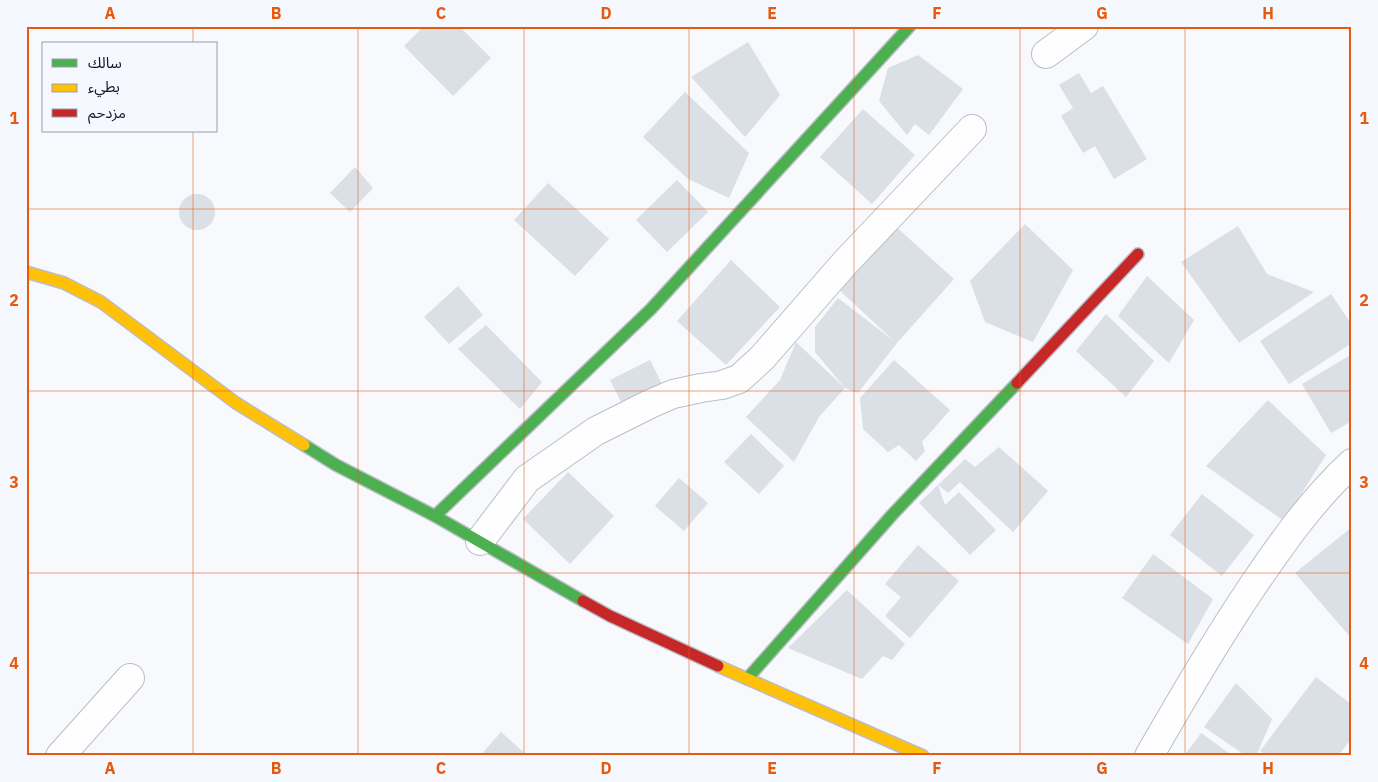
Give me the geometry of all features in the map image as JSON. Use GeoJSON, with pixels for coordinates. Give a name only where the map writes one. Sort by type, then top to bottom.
{"type":"FeatureCollection","features":[{"type":"Feature","properties":{"kind":"street"},"geometry":{"type":"LineString","coordinates":[[435,516],[651,309],[910,26]]}},
{"type":"Feature","properties":{"kind":"street"},"geometry":{"type":"LineString","coordinates":[[1046,54],[1084,26]]}},
{"type":"Feature","properties":{"kind":"street"},"geometry":{"type":"LineString","coordinates":[[480,542],[527,479],[596,431],[673,394],[722,385],[739,379],[762,358],[844,264],[972,129]]}},
{"type":"Feature","properties":{"kind":"street"},"geometry":{"type":"LineString","coordinates":[[747,679],[892,515],[1138,254]]}},
{"type":"Feature","properties":{"kind":"street"},"geometry":{"type":"LineString","coordinates":[[26,272],[64,283],[101,302],[236,404],[336,465],[435,516],[610,616],[747,679],[923,756]]}},
{"type":"Feature","properties":{"kind":"street"},"geometry":{"type":"LineString","coordinates":[[1149,756],[1221,633],[1281,544],[1317,498],[1352,463]]}},
{"type":"Feature","properties":{"kind":"street"},"geometry":{"type":"LineString","coordinates":[[60,756],[130,678]]}},
{"type":"Feature","properties":{"kind":"building"},"geometry":{"type":"Polygon","coordinates":[[[424,26],[459,26],[491,58],[453,96],[404,46],[424,26]]]}},
{"type":"Feature","properties":{"kind":"building"},"geometry":{"type":"Polygon","coordinates":[[[748,42],[780,95],[745,137],[691,77],[748,42]]]}},
{"type":"Feature","properties":{"kind":"building"},"geometry":{"type":"Polygon","coordinates":[[[918,55],[963,89],[929,135],[915,124],[907,135],[879,101],[888,68],[918,55]]]}},
{"type":"Feature","properties":{"kind":"building"},"geometry":{"type":"Polygon","coordinates":[[[1079,73],[1091,93],[1103,86],[1147,159],[1114,179],[1095,146],[1083,153],[1061,116],[1073,108],[1059,85],[1079,73]]]}},
{"type":"Feature","properties":{"kind":"building"},"geometry":{"type":"Polygon","coordinates":[[[685,92],[749,153],[729,198],[688,179],[643,137],[685,92]]]}},
{"type":"Feature","properties":{"kind":"building"},"geometry":{"type":"Polygon","coordinates":[[[863,109],[915,155],[872,204],[820,157],[863,109]]]}},
{"type":"Feature","properties":{"kind":"building"},"geometry":{"type":"Polygon","coordinates":[[[355,167],[373,188],[350,212],[330,193],[355,167]]]}},
{"type":"Feature","properties":{"kind":"building"},"geometry":{"type":"Polygon","coordinates":[[[677,180],[708,212],[667,252],[636,220],[677,180]]]}},
{"type":"Feature","properties":{"kind":"building"},"geometry":{"type":"Polygon","coordinates":[[[548,183],[609,239],[575,276],[514,220],[548,183]]]}},
{"type":"Feature","properties":{"kind":"building"},"geometry":{"type":"Polygon","coordinates":[[[197,194],[209,200],[215,212],[209,224],[197,230],[185,224],[179,212],[185,200],[197,194]]]}},
{"type":"Feature","properties":{"kind":"building"},"geometry":{"type":"Polygon","coordinates":[[[1025,224],[1073,270],[1033,342],[985,322],[970,281],[1025,224]]]}},
{"type":"Feature","properties":{"kind":"building"},"geometry":{"type":"Polygon","coordinates":[[[894,225],[954,279],[897,343],[858,393],[845,388],[815,352],[815,327],[838,298],[894,341],[837,288],[894,225]]]}},
{"type":"Feature","properties":{"kind":"building"},"geometry":{"type":"Polygon","coordinates":[[[1238,226],[1267,274],[1314,292],[1239,343],[1181,262],[1238,226]]]}},
{"type":"Feature","properties":{"kind":"building"},"geometry":{"type":"Polygon","coordinates":[[[731,260],[780,307],[726,365],[677,321],[731,260]]]}},
{"type":"Feature","properties":{"kind":"building"},"geometry":{"type":"Polygon","coordinates":[[[1147,276],[1194,320],[1169,363],[1118,316],[1147,276]]]}},
{"type":"Feature","properties":{"kind":"building"},"geometry":{"type":"Polygon","coordinates":[[[458,286],[483,315],[449,344],[424,317],[458,286]]]}},
{"type":"Feature","properties":{"kind":"building"},"geometry":{"type":"Polygon","coordinates":[[[1331,294],[1352,325],[1352,343],[1289,384],[1260,341],[1331,294]]]}},
{"type":"Feature","properties":{"kind":"building"},"geometry":{"type":"Polygon","coordinates":[[[1106,314],[1154,361],[1126,397],[1076,351],[1106,314]]]}},
{"type":"Feature","properties":{"kind":"building"},"geometry":{"type":"Polygon","coordinates":[[[486,325],[542,382],[520,409],[458,349],[486,325]]]}},
{"type":"Feature","properties":{"kind":"building"},"geometry":{"type":"Polygon","coordinates":[[[796,342],[845,388],[819,417],[794,462],[746,417],[780,380],[796,342]]]}},
{"type":"Feature","properties":{"kind":"building"},"geometry":{"type":"Polygon","coordinates":[[[1352,354],[1352,421],[1331,433],[1302,384],[1352,354]]]}},
{"type":"Feature","properties":{"kind":"building"},"geometry":{"type":"Polygon","coordinates":[[[650,360],[662,384],[622,404],[610,380],[650,360]]]}},
{"type":"Feature","properties":{"kind":"building"},"geometry":{"type":"Polygon","coordinates":[[[894,360],[950,410],[922,442],[925,451],[916,461],[899,445],[888,452],[863,429],[860,398],[894,360]]]}},
{"type":"Feature","properties":{"kind":"building"},"geometry":{"type":"Polygon","coordinates":[[[1268,400],[1326,455],[1284,521],[1206,466],[1268,400]]]}},
{"type":"Feature","properties":{"kind":"building"},"geometry":{"type":"Polygon","coordinates":[[[751,434],[784,466],[759,494],[724,462],[751,434]]]}},
{"type":"Feature","properties":{"kind":"building"},"geometry":{"type":"Polygon","coordinates":[[[999,447],[1048,491],[1013,532],[960,482],[948,493],[938,485],[965,459],[975,467],[999,447]]]}},
{"type":"Feature","properties":{"kind":"building"},"geometry":{"type":"Polygon","coordinates":[[[568,472],[614,516],[570,564],[523,519],[568,472]]]}},
{"type":"Feature","properties":{"kind":"building"},"geometry":{"type":"Polygon","coordinates":[[[679,478],[708,503],[684,531],[655,506],[679,478]]]}},
{"type":"Feature","properties":{"kind":"building"},"geometry":{"type":"Polygon","coordinates":[[[938,485],[945,505],[959,492],[996,530],[970,555],[919,503],[938,485]]]}},
{"type":"Feature","properties":{"kind":"building"},"geometry":{"type":"Polygon","coordinates":[[[1202,494],[1254,535],[1222,576],[1170,535],[1202,494]]]}},
{"type":"Feature","properties":{"kind":"building"},"geometry":{"type":"Polygon","coordinates":[[[1352,527],[1352,639],[1295,573],[1352,527]]]}},
{"type":"Feature","properties":{"kind":"building"},"geometry":{"type":"Polygon","coordinates":[[[918,545],[959,581],[910,638],[885,616],[901,597],[885,584],[918,545]]]}},
{"type":"Feature","properties":{"kind":"building"},"geometry":{"type":"Polygon","coordinates":[[[1153,554],[1213,599],[1188,644],[1122,598],[1153,554]]]}},
{"type":"Feature","properties":{"kind":"building"},"geometry":{"type":"Polygon","coordinates":[[[847,590],[905,644],[892,660],[883,656],[862,679],[788,648],[847,590]]]}},
{"type":"Feature","properties":{"kind":"building"},"geometry":{"type":"Polygon","coordinates":[[[1316,677],[1352,705],[1352,738],[1338,756],[1267,756],[1260,751],[1316,677]]]}},
{"type":"Feature","properties":{"kind":"building"},"geometry":{"type":"Polygon","coordinates":[[[1236,683],[1272,719],[1256,756],[1246,756],[1204,727],[1236,683]]]}},
{"type":"Feature","properties":{"kind":"building"},"geometry":{"type":"Polygon","coordinates":[[[501,732],[528,756],[480,756],[501,732]]]}},
{"type":"Feature","properties":{"kind":"building"},"geometry":{"type":"Polygon","coordinates":[[[1201,733],[1233,756],[1184,756],[1201,733]]]}},
{"type":"Feature","properties":{"kind":"traffic: fast"},"geometry":{"type":"LineString","coordinates":[[435,516],[651,309],[910,26]]}},
{"type":"Feature","properties":{"kind":"traffic: fast"},"geometry":{"type":"LineString","coordinates":[[747,679],[892,515],[1017,383]]}},
{"type":"Feature","properties":{"kind":"traffic: fast"},"geometry":{"type":"LineString","coordinates":[[304,445],[336,465],[435,516],[583,601]]}},
{"type":"Feature","properties":{"kind":"traffic: slow"},"geometry":{"type":"LineString","coordinates":[[26,272],[64,283],[101,302],[236,403],[304,445]]}},
{"type":"Feature","properties":{"kind":"traffic: slow"},"geometry":{"type":"LineString","coordinates":[[718,666],[923,756]]}},
{"type":"Feature","properties":{"kind":"traffic: jam"},"geometry":{"type":"LineString","coordinates":[[1017,383],[1138,254]]}},
{"type":"Feature","properties":{"kind":"traffic: jam"},"geometry":{"type":"LineString","coordinates":[[583,601],[610,616],[718,666]]}}]}
